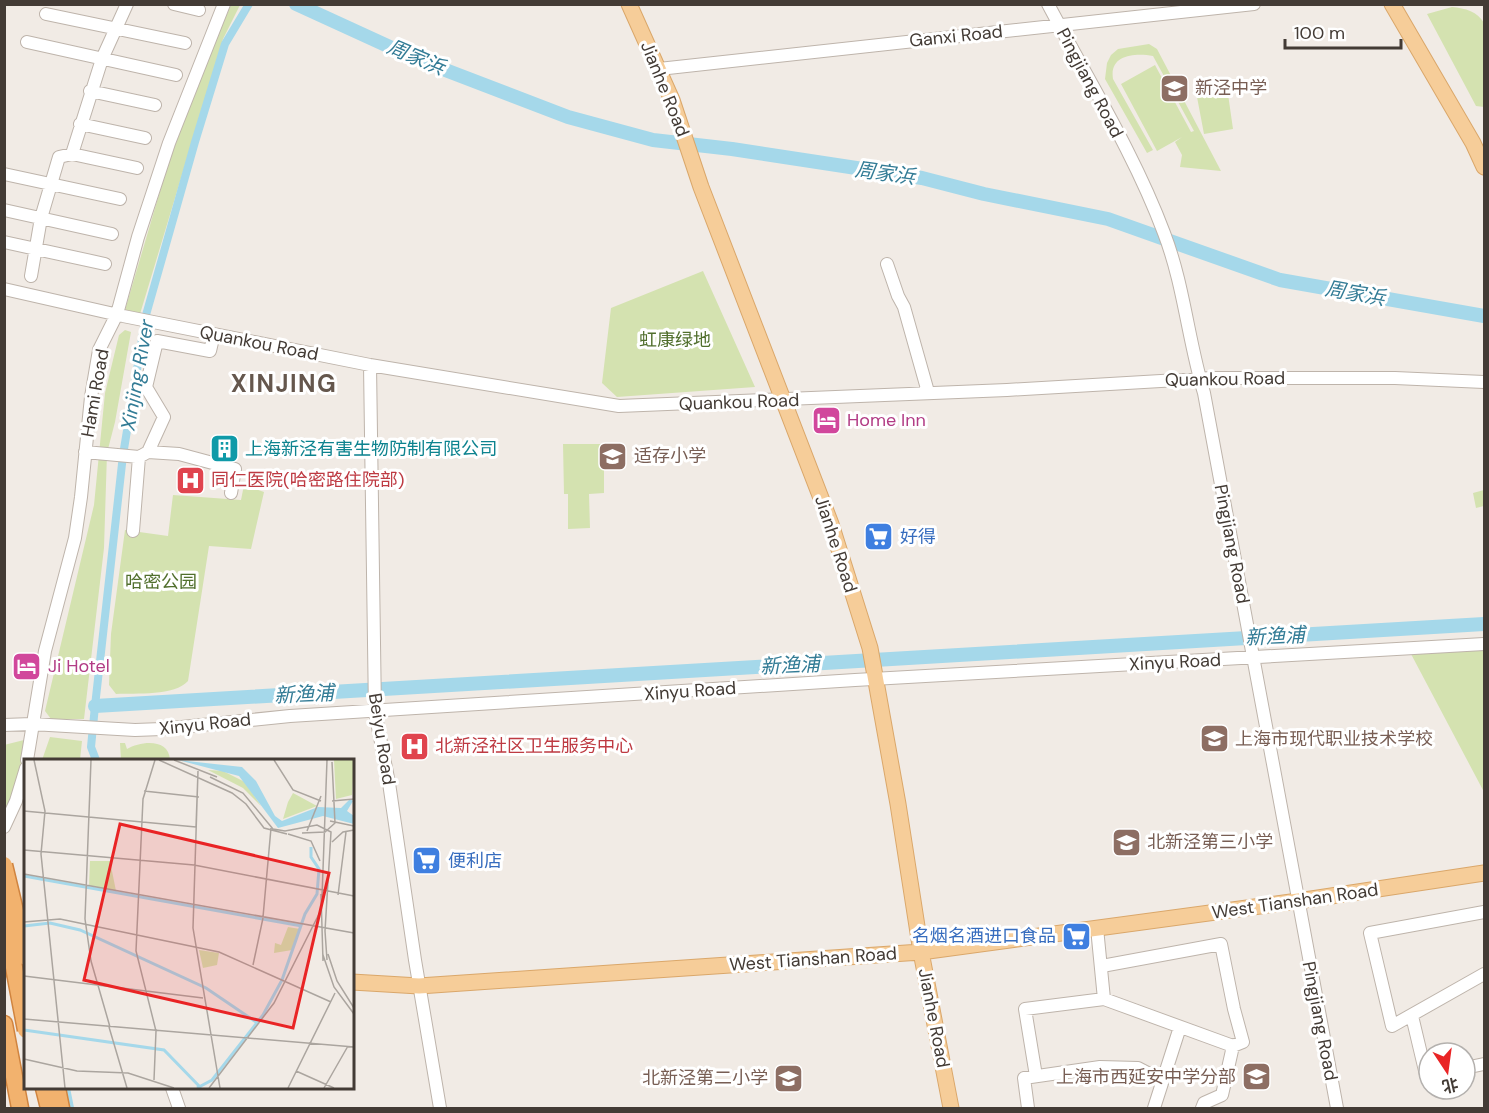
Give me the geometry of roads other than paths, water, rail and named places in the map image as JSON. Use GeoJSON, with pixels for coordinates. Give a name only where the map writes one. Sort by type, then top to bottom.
{"type":"FeatureCollection","features":[{"type":"Feature","properties":{"kind":"highway"},"geometry":{"type":"LineString","coordinates":[[4,865],[18,966]]}},
{"type":"Feature","properties":{"kind":"highway"},"geometry":{"type":"LineString","coordinates":[[4,915],[24,1020]]}},
{"type":"Feature","properties":{"kind":"highway"},"geometry":{"type":"LineString","coordinates":[[4,1024],[20,1108]]}},
{"type":"Feature","properties":{"kind":"highway"},"geometry":{"type":"LineString","coordinates":[[36,1089],[40,1108]]}},
{"type":"Feature","properties":{"kind":"highway"},"geometry":{"type":"LineString","coordinates":[[44,1089],[49,1108]]}},
{"type":"Feature","properties":{"kind":"highway"},"geometry":{"type":"LineString","coordinates":[[57,1089],[62,1108]]}},
{"type":"Feature","properties":{"kind":"main road","name":"Jianhe Road"},"geometry":{"type":"LineString","coordinates":[[629,4],[672,100],[701,187],[831,524],[870,648],[921,951],[951,1108]]}},
{"type":"Feature","properties":{"kind":"main road"},"geometry":{"type":"LineString","coordinates":[[1392,4],[1485,167]]}},
{"type":"Feature","properties":{"kind":"main road"},"geometry":{"type":"LineString","coordinates":[[1403,4],[1485,148]]}},
{"type":"Feature","properties":{"kind":"main road","name":"West Tianshan Road"},"geometry":{"type":"LineString","coordinates":[[354,982],[419,986],[921,951],[1298,901],[1485,873]]}},
{"type":"Feature","properties":{"kind":"main road"},"geometry":{"type":"LineString","coordinates":[[4,892],[24,997]]}},
{"type":"Feature","properties":{"kind":"street"},"geometry":{"type":"LineString","coordinates":[[72,154],[102,58],[127,4]]}},
{"type":"Feature","properties":{"kind":"street"},"geometry":{"type":"LineString","coordinates":[[174,4],[199,10]]}},
{"type":"Feature","properties":{"kind":"street","name":"Hami Road"},"geometry":{"type":"LineString","coordinates":[[27,759],[45,651],[75,538],[91,397],[99,350],[120,315],[138,237],[169,142],[224,4]]}},
{"type":"Feature","properties":{"kind":"street","name":"Pingjiang Road"},"geometry":{"type":"LineString","coordinates":[[1048,4],[1152,203],[1180,281],[1337,1108]]}},
{"type":"Feature","properties":{"kind":"street","name":"Ganxi Road"},"geometry":{"type":"LineString","coordinates":[[659,69],[1254,4]]}},
{"type":"Feature","properties":{"kind":"street"},"geometry":{"type":"LineString","coordinates":[[46,14],[185,43]]}},
{"type":"Feature","properties":{"kind":"street"},"geometry":{"type":"LineString","coordinates":[[27,42],[176,75]]}},
{"type":"Feature","properties":{"kind":"street"},"geometry":{"type":"LineString","coordinates":[[90,91],[155,105]]}},
{"type":"Feature","properties":{"kind":"street"},"geometry":{"type":"LineString","coordinates":[[80,124],[146,138]]}},
{"type":"Feature","properties":{"kind":"street"},"geometry":{"type":"LineString","coordinates":[[31,276],[41,218],[59,156],[72,154],[137,168]]}},
{"type":"Feature","properties":{"kind":"street"},"geometry":{"type":"LineString","coordinates":[[4,174],[120,199]]}},
{"type":"Feature","properties":{"kind":"street"},"geometry":{"type":"LineString","coordinates":[[4,210],[112,234]]}},
{"type":"Feature","properties":{"kind":"street"},"geometry":{"type":"LineString","coordinates":[[4,242],[105,264]]}},
{"type":"Feature","properties":{"kind":"street"},"geometry":{"type":"LineString","coordinates":[[887,264],[904,307],[928,392]]}},
{"type":"Feature","properties":{"kind":"street","name":"Quankou Road"},"geometry":{"type":"LineString","coordinates":[[4,289],[153,322],[369,365],[619,406],[1007,390],[1199,378],[1395,378],[1485,382]]}},
{"type":"Feature","properties":{"kind":"street"},"geometry":{"type":"LineString","coordinates":[[133,531],[144,454],[165,417],[146,387],[157,341],[210,351],[214,334]]}},
{"type":"Feature","properties":{"kind":"street","name":"Beiyu Road"},"geometry":{"type":"LineString","coordinates":[[369,365],[375,706],[440,1108]]}},
{"type":"Feature","properties":{"kind":"street"},"geometry":{"type":"LineString","coordinates":[[86,452],[179,454],[235,469],[231,493]]}},
{"type":"Feature","properties":{"kind":"street","name":"Xinyu Road"},"geometry":{"type":"LineString","coordinates":[[4,725],[162,729],[375,706],[876,679],[1252,653],[1485,644]]}},
{"type":"Feature","properties":{"kind":"street"},"geometry":{"type":"LineString","coordinates":[[4,827],[16,801],[24,775]]}},
{"type":"Feature","properties":{"kind":"street"},"geometry":{"type":"LineString","coordinates":[[1485,912],[1370,933],[1392,1026],[1485,974]]}},
{"type":"Feature","properties":{"kind":"street"},"geometry":{"type":"LineString","coordinates":[[1097,928],[1104,999]]}},
{"type":"Feature","properties":{"kind":"street"},"geometry":{"type":"LineString","coordinates":[[1028,1108],[1030,1077],[1025,1009],[1104,999],[1233,1047],[1243,1042],[1221,944],[1102,966]]}},
{"type":"Feature","properties":{"kind":"street"},"geometry":{"type":"LineString","coordinates":[[1412,1016],[1418,1041]]}},
{"type":"Feature","properties":{"kind":"street"},"geometry":{"type":"LineString","coordinates":[[1154,1108],[1180,1027]]}},
{"type":"Feature","properties":{"kind":"street"},"geometry":{"type":"LineString","coordinates":[[1202,1108],[1204,1103],[1221,1095],[1233,1047]]}},
{"type":"Feature","properties":{"kind":"street"},"geometry":{"type":"LineString","coordinates":[[1030,1077],[1100,1067],[1138,1068],[1163,1081]]}},
{"type":"Feature","properties":{"kind":"street"},"geometry":{"type":"LineString","coordinates":[[172,1089],[179,1108]]}},
{"type":"Feature","properties":{"kind":"waterway","name":"Xinjing River"},"geometry":{"type":"LineString","coordinates":[[96,759],[91,747],[123,455],[146,315],[225,44],[249,4]]}},
{"type":"Feature","properties":{"kind":"waterway","name":"周家浜"},"geometry":{"type":"LineString","coordinates":[[296,4],[414,58],[568,117],[653,140],[732,149],[922,178],[984,194],[1108,219],[1280,280],[1484,316]]}},
{"type":"Feature","properties":{"kind":"waterway","name":"新渔浦"},"geometry":{"type":"LineString","coordinates":[[95,706],[1484,624]]}},
{"type":"Feature","properties":{"kind":"waterway","name":"Xinjing River"},"geometry":{"type":"LineString","coordinates":[[66,1089],[70,1108]]}},
{"type":"Feature","properties":{"kind":"place","name":"新泾中学"},"geometry":{"type":"Point","coordinates":[1174,88]}},
{"type":"Feature","properties":{"kind":"place","name":"Home Inn"},"geometry":{"type":"Point","coordinates":[826,420]}},
{"type":"Feature","properties":{"kind":"place","name":"上海新泾有害生物防制有限公司"},"geometry":{"type":"Point","coordinates":[224,449]}},
{"type":"Feature","properties":{"kind":"place","name":"适存小学"},"geometry":{"type":"Point","coordinates":[613,456]}},
{"type":"Feature","properties":{"kind":"place","name":"同仁医院(哈密路住院部)"},"geometry":{"type":"Point","coordinates":[190,480]}},
{"type":"Feature","properties":{"kind":"place","name":"好得"},"geometry":{"type":"Point","coordinates":[879,537]}},
{"type":"Feature","properties":{"kind":"place","name":"Ji Hotel"},"geometry":{"type":"Point","coordinates":[27,666]}},
{"type":"Feature","properties":{"kind":"place","name":"上海市现代职业技术学校"},"geometry":{"type":"Point","coordinates":[1214,739]}},
{"type":"Feature","properties":{"kind":"place","name":"北新泾社区卫生服务中心"},"geometry":{"type":"Point","coordinates":[414,746]}},
{"type":"Feature","properties":{"kind":"place","name":"北新泾第三小学"},"geometry":{"type":"Point","coordinates":[1126,842]}},
{"type":"Feature","properties":{"kind":"place","name":"便利店"},"geometry":{"type":"Point","coordinates":[427,861]}},
{"type":"Feature","properties":{"kind":"place","name":"名烟名酒进口食品"},"geometry":{"type":"Point","coordinates":[1077,936]}},
{"type":"Feature","properties":{"kind":"place","name":"上海市西延安中学分部"},"geometry":{"type":"Point","coordinates":[1257,1077]}},
{"type":"Feature","properties":{"kind":"place","name":"北新泾第二小学"},"geometry":{"type":"Point","coordinates":[789,1078]}},
{"type":"Feature","properties":{"kind":"district","name":"XINJING"},"geometry":{"type":"Point","coordinates":[284,383]}},
{"type":"Feature","properties":{"kind":"park label","name":"虹康绿地"},"geometry":{"type":"Point","coordinates":[675,340]}},
{"type":"Feature","properties":{"kind":"park label","name":"哈密公园"},"geometry":{"type":"Point","coordinates":[161,582]}}]}
